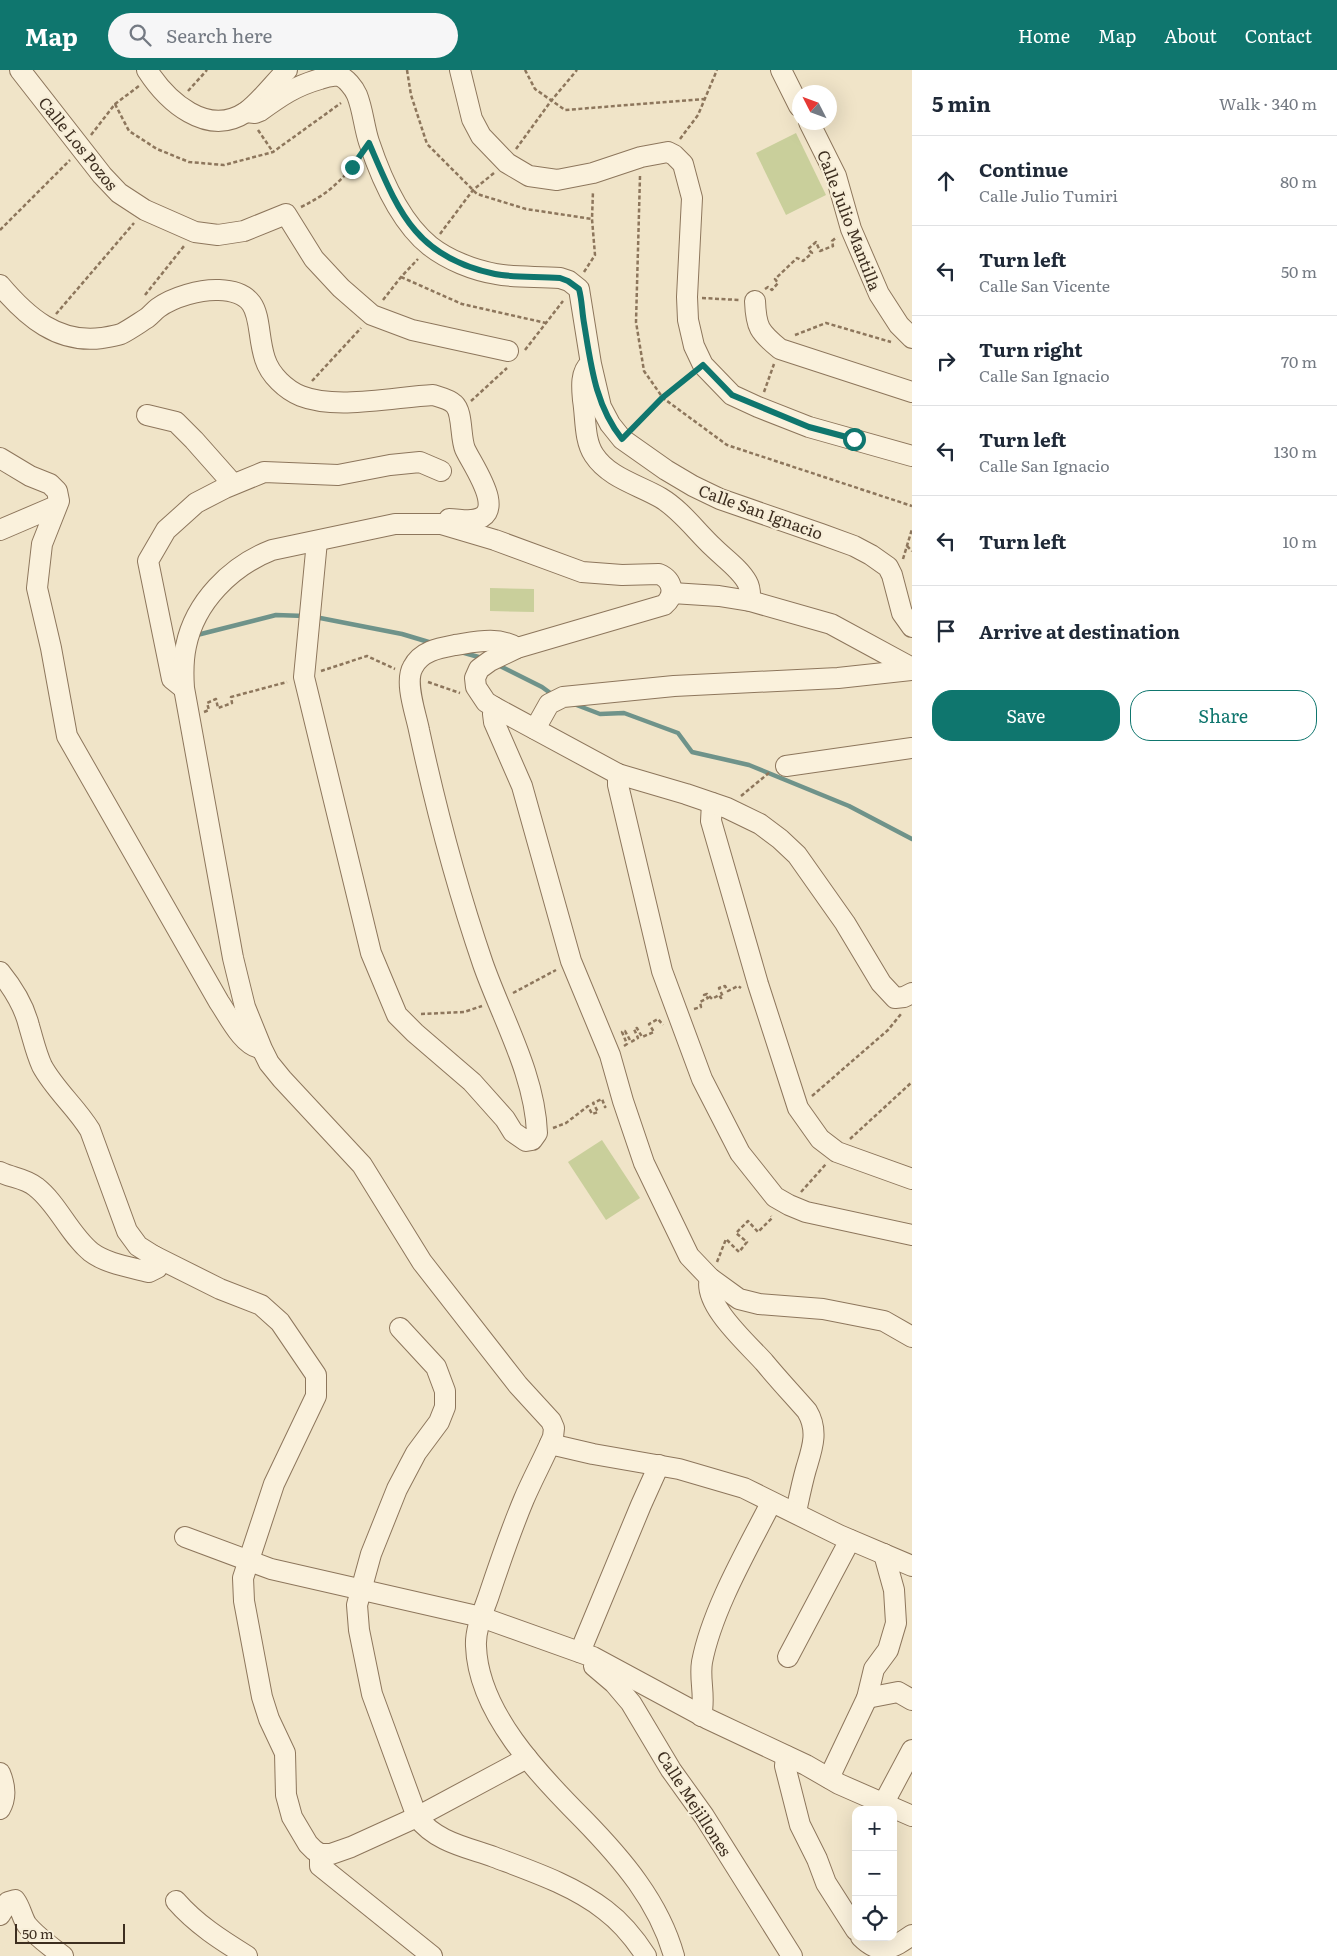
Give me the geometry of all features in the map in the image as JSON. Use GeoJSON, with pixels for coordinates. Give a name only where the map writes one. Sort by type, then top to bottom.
{"type":"FeatureCollection","features":[{"type":"Feature","properties":{"kind":"street","name":"Calle Los Pozos"},"geometry":{"type":"LineString","coordinates":[[20,70],[102,175],[119,193],[145,210],[195,232],[218,235],[244,231],[286,214]]}},
{"type":"Feature","properties":{"kind":"street"},"geometry":{"type":"LineString","coordinates":[[152,72],[164,94],[176,104],[202,117],[225,121],[246,112],[287,70]]}},
{"type":"Feature","properties":{"kind":"street"},"geometry":{"type":"LineString","coordinates":[[460,70],[472,119],[481,136],[506,163],[529,176],[557,180],[593,174],[641,157],[668,152],[674,155],[683,164],[692,198],[687,297],[688,320],[692,337],[703,365],[732,395],[758,407],[809,427],[912,456]]}},
{"type":"Feature","properties":{"kind":"street"},"geometry":{"type":"LineString","coordinates":[[781,70],[792,91]]}},
{"type":"Feature","properties":{"kind":"street"},"geometry":{"type":"LineString","coordinates":[[246,112],[256,113],[296,86],[325,77],[338,76],[344,79],[356,93],[369,143],[395,202],[408,223],[430,246],[460,263],[482,271],[497,275],[560,278],[574,285]]}},
{"type":"Feature","properties":{"kind":"street","name":"Calle Julio Mantilla"},"geometry":{"type":"LineString","coordinates":[[813,130],[836,176],[851,229],[879,294],[899,325],[912,338]]}},
{"type":"Feature","properties":{"kind":"street"},"geometry":{"type":"LineString","coordinates":[[286,214],[314,259],[341,288],[372,315],[412,330],[512,358]]}},
{"type":"Feature","properties":{"kind":"street"},"geometry":{"type":"LineString","coordinates":[[0,285],[13,300],[58,334],[86,340],[120,334],[148,317],[159,307],[178,298],[204,291],[219,290],[242,295],[252,301],[256,309],[265,360],[284,386],[300,396],[336,402],[433,395],[455,404],[459,412],[465,449],[488,494],[489,508],[485,514],[474,520],[446,518],[441,524]]}},
{"type":"Feature","properties":{"kind":"street","name":"Calle San Ignacio"},"geometry":{"type":"LineString","coordinates":[[574,285],[579,289],[581,295],[591,364],[601,407],[610,424],[622,439],[666,470],[720,499],[854,546],[871,555],[888,567],[902,612],[912,627]]}},
{"type":"Feature","properties":{"kind":"street"},"geometry":{"type":"LineString","coordinates":[[754,301],[756,322],[766,338],[780,350],[912,392]]}},
{"type":"Feature","properties":{"kind":"street"},"geometry":{"type":"LineString","coordinates":[[591,364],[586,367],[584,372],[582,391],[586,428],[594,456],[606,468],[624,480],[662,498],[692,524],[744,578],[750,591],[750,601]]}},
{"type":"Feature","properties":{"kind":"street"},"geometry":{"type":"LineString","coordinates":[[147,415],[176,422],[234,484]]}},
{"type":"Feature","properties":{"kind":"street"},"geometry":{"type":"LineString","coordinates":[[0,458],[30,476],[54,487],[59,496],[42,544],[37,588],[51,648],[67,736],[219,1002],[247,1043],[254,1048],[262,1048]]}},
{"type":"Feature","properties":{"kind":"street"},"geometry":{"type":"LineString","coordinates":[[184,688],[172,679],[148,561],[166,530],[196,503],[234,484],[264,472],[338,475],[390,465],[420,462],[441,471]]}},
{"type":"Feature","properties":{"kind":"street"},"geometry":{"type":"LineString","coordinates":[[0,530],[56,506]]}},
{"type":"Feature","properties":{"kind":"street"},"geometry":{"type":"LineString","coordinates":[[674,1956],[670,1941],[648,1895],[599,1836],[568,1805],[527,1758],[500,1720],[480,1674],[475,1643],[481,1617],[520,1508],[553,1437],[554,1428],[551,1421],[518,1385],[422,1262],[362,1164],[269,1063],[245,1007],[233,958],[189,719],[183,668],[186,646],[199,611],[213,592],[234,571],[253,558],[272,550],[395,524],[441,524],[495,540],[582,572],[630,575],[659,574],[668,580],[672,593],[664,605],[517,648],[490,661],[479,669],[475,678],[476,687],[487,701],[494,722],[522,786],[571,961],[610,1055],[644,1163],[689,1256],[710,1278],[739,1299],[760,1304],[823,1309],[884,1321],[912,1337]]}},
{"type":"Feature","properties":{"kind":"street"},"geometry":{"type":"LineString","coordinates":[[317,541],[304,677],[371,953],[397,1015],[472,1082],[520,1139],[526,1142],[532,1140],[537,1134],[527,1082],[510,1029],[484,967],[475,939],[446,842],[411,696],[412,668],[420,658],[431,650],[494,641],[508,642],[517,648]]}},
{"type":"Feature","properties":{"kind":"street"},"geometry":{"type":"LineString","coordinates":[[672,593],[719,596],[750,601],[831,624],[912,669]]}},
{"type":"Feature","properties":{"kind":"street"},"geometry":{"type":"LineString","coordinates":[[535,729],[549,704],[563,697],[674,686],[838,678],[912,669]]}},
{"type":"Feature","properties":{"kind":"street"},"geometry":{"type":"LineString","coordinates":[[487,701],[618,774],[712,803],[741,814],[760,824],[780,839],[797,856],[845,923],[881,983],[895,998],[908,995]]}},
{"type":"Feature","properties":{"kind":"street"},"geometry":{"type":"LineString","coordinates":[[778,768],[912,748]]}},
{"type":"Feature","properties":{"kind":"street"},"geometry":{"type":"LineString","coordinates":[[618,774],[618,785],[662,971],[702,1079],[740,1153],[782,1201],[806,1212],[912,1235]]}},
{"type":"Feature","properties":{"kind":"street"},"geometry":{"type":"LineString","coordinates":[[712,803],[711,821],[758,984],[798,1108],[820,1139],[836,1152],[912,1179]]}},
{"type":"Feature","properties":{"kind":"street"},"geometry":{"type":"LineString","coordinates":[[0,972],[10,985],[24,1010],[36,1052],[47,1075],[90,1130],[127,1231],[138,1246],[154,1256],[220,1288],[261,1305],[280,1322],[316,1375],[316,1396],[274,1484],[243,1578],[244,1601],[262,1697],[269,1719],[285,1753],[286,1795],[292,1817],[308,1844],[320,1854],[331,1854],[351,1847],[417,1817],[527,1758]]}},
{"type":"Feature","properties":{"kind":"street"},"geometry":{"type":"LineString","coordinates":[[0,1172],[27,1181],[41,1192],[83,1244],[97,1256],[149,1272],[155,1270],[158,1265],[158,1261],[154,1256]]}},
{"type":"Feature","properties":{"kind":"street"},"geometry":{"type":"LineString","coordinates":[[710,1278],[710,1290],[722,1317],[808,1411],[812,1420],[813,1447],[796,1512]]}},
{"type":"Feature","properties":{"kind":"street"},"geometry":{"type":"LineString","coordinates":[[400,1328],[436,1367],[445,1391],[445,1407],[439,1422],[416,1453],[383,1520],[356,1606],[372,1694],[417,1817],[425,1828],[442,1839],[495,1857],[584,1896],[606,1910],[627,1931],[646,1956]]}},
{"type":"Feature","properties":{"kind":"street"},"geometry":{"type":"LineString","coordinates":[[550,1444],[593,1454],[679,1469],[744,1488],[771,1503],[796,1512],[850,1540],[912,1566]]}},
{"type":"Feature","properties":{"kind":"street"},"geometry":{"type":"LineString","coordinates":[[587,1655],[640,1505],[659,1465]]}},
{"type":"Feature","properties":{"kind":"street"},"geometry":{"type":"LineString","coordinates":[[701,1716],[704,1706],[701,1683],[702,1664],[706,1646],[717,1614],[771,1503]]}},
{"type":"Feature","properties":{"kind":"street"},"geometry":{"type":"LineString","coordinates":[[185,1537],[250,1561],[308,1579],[481,1617],[587,1655],[701,1716],[786,1756],[882,1806],[912,1750]]}},
{"type":"Feature","properties":{"kind":"street"},"geometry":{"type":"LineString","coordinates":[[788,1657],[850,1540]]}},
{"type":"Feature","properties":{"kind":"street"},"geometry":{"type":"LineString","coordinates":[[829,1778],[867,1698],[874,1669],[888,1650],[896,1623],[894,1590],[884,1554]]}},
{"type":"Feature","properties":{"kind":"street","name":"Calle Mejillones"},"geometry":{"type":"LineString","coordinates":[[587,1655],[594,1666],[614,1683],[631,1703],[671,1770],[704,1816],[792,1956]]}},
{"type":"Feature","properties":{"kind":"street"},"geometry":{"type":"LineString","coordinates":[[867,1698],[898,1692],[912,1700]]}},
{"type":"Feature","properties":{"kind":"street"},"geometry":{"type":"LineString","coordinates":[[786,1756],[785,1766],[800,1825],[817,1859],[826,1883],[852,1924]]}},
{"type":"Feature","properties":{"kind":"street"},"geometry":{"type":"LineString","coordinates":[[0,1773],[5,1786],[3,1803],[0,1809]]}},
{"type":"Feature","properties":{"kind":"street"},"geometry":{"type":"LineString","coordinates":[[897,1811],[912,1816]]}},
{"type":"Feature","properties":{"kind":"street"},"geometry":{"type":"LineString","coordinates":[[320,1854],[320,1866],[432,1956]]}},
{"type":"Feature","properties":{"kind":"street"},"geometry":{"type":"LineString","coordinates":[[0,1915],[8,1902],[15,1900],[26,1924],[44,1942],[63,1956]]}},
{"type":"Feature","properties":{"kind":"street"},"geometry":{"type":"LineString","coordinates":[[176,1901],[189,1916],[247,1956]]}},
{"type":"Feature","properties":{"kind":"street"},"geometry":{"type":"LineString","coordinates":[[865,1941],[872,1948],[885,1950],[896,1947],[912,1935]]}},
{"type":"Feature","properties":{"kind":"path"},"geometry":{"type":"LineString","coordinates":[[176,104],[207,70]]}},
{"type":"Feature","properties":{"kind":"path"},"geometry":{"type":"LineString","coordinates":[[408,70],[410,95],[427,144],[477,194],[526,209],[592,219]]}},
{"type":"Feature","properties":{"kind":"path"},"geometry":{"type":"LineString","coordinates":[[525,70],[535,89],[565,110],[704,99]]}},
{"type":"Feature","properties":{"kind":"path"},"geometry":{"type":"LineString","coordinates":[[674,155],[680,139],[698,114],[717,70]]}},
{"type":"Feature","properties":{"kind":"path"},"geometry":{"type":"LineString","coordinates":[[115,104],[129,131],[157,150],[189,162],[224,165],[273,152],[356,93]]}},
{"type":"Feature","properties":{"kind":"path"},"geometry":{"type":"LineString","coordinates":[[246,112],[273,152]]}},
{"type":"Feature","properties":{"kind":"path"},"geometry":{"type":"LineString","coordinates":[[286,214],[318,199],[343,179],[369,143]]}},
{"type":"Feature","properties":{"kind":"path"},"geometry":{"type":"LineString","coordinates":[[459,412],[546,324],[595,255],[592,219],[593,174]]}},
{"type":"Feature","properties":{"kind":"path"},"geometry":{"type":"LineString","coordinates":[[46,326],[145,210]]}},
{"type":"Feature","properties":{"kind":"path"},"geometry":{"type":"LineString","coordinates":[[687,297],[754,301],[762,296],[760,293],[768,287],[772,290],[778,283],[775,279],[797,258],[803,261],[812,253],[808,249],[816,242],[820,251],[833,246],[832,241],[851,229]]}},
{"type":"Feature","properties":{"kind":"path"},"geometry":{"type":"LineString","coordinates":[[143,298],[195,232]]}},
{"type":"Feature","properties":{"kind":"path"},"geometry":{"type":"LineString","coordinates":[[401,277],[462,304],[546,324]]}},
{"type":"Feature","properties":{"kind":"path"},"geometry":{"type":"LineString","coordinates":[[622,439],[662,398],[703,365]]}},
{"type":"Feature","properties":{"kind":"path"},"geometry":{"type":"LineString","coordinates":[[907,546],[912,551]]}},
{"type":"Feature","properties":{"kind":"path"},"geometry":{"type":"LineString","coordinates":[[189,719],[209,710],[208,702],[216,699],[218,708],[232,703],[232,697],[304,677],[367,656],[411,677],[487,701]]}},
{"type":"Feature","properties":{"kind":"path"},"geometry":{"type":"LineString","coordinates":[[750,788],[778,768]]}},
{"type":"Feature","properties":{"kind":"path"},"geometry":{"type":"LineString","coordinates":[[798,1108],[888,1030],[900,1015],[908,995]]}},
{"type":"Feature","properties":{"kind":"path"},"geometry":{"type":"LineString","coordinates":[[710,1278],[726,1239],[739,1252],[747,1242],[736,1233],[748,1221],[758,1232],[772,1218],[763,1204],[782,1201],[912,1082]]}},
{"type":"Feature","properties":{"kind":"path"},"geometry":{"type":"LineString","coordinates":[[537,1130],[561,1126],[588,1106],[592,1114],[598,1112],[593,1103],[602,1099],[604,1107],[612,1103],[606,1096],[620,1091]]}},
{"type":"Feature","properties":{"kind":"green space"},"geometry":{"type":"Polygon","coordinates":[[[796,133],[826,195],[786,215],[756,153],[796,133]]]}},
{"type":"Feature","properties":{"kind":"green space"},"geometry":{"type":"Polygon","coordinates":[[[490,588],[534,589],[534,612],[490,611],[490,588]]]}},
{"type":"Feature","properties":{"kind":"green space"},"geometry":{"type":"Polygon","coordinates":[[[602,1140],[640,1198],[606,1220],[568,1162],[602,1140]]]}},
{"type":"Feature","properties":{"kind":"waterway"},"geometry":{"type":"LineString","coordinates":[[197,635],[276,615],[305,616]]}},
{"type":"Feature","properties":{"kind":"waterway"},"geometry":{"type":"LineString","coordinates":[[315,617],[402,634],[432,643]]}},
{"type":"Feature","properties":{"kind":"waterway"},"geometry":{"type":"LineString","coordinates":[[461,652],[482,658]]}},
{"type":"Feature","properties":{"kind":"waterway"},"geometry":{"type":"LineString","coordinates":[[496,664],[542,687],[553,695]]}},
{"type":"Feature","properties":{"kind":"waterway"},"geometry":{"type":"LineString","coordinates":[[574,704],[600,714],[624,713],[678,733],[692,752],[749,765],[849,806],[912,839]]}},
{"type":"Feature","properties":{"kind":"route"},"geometry":{"type":"LineString","coordinates":[[352,167],[369,143],[395,202],[408,223],[430,246],[460,263],[497,275],[560,278],[579,289],[591,364],[601,407],[610,424],[622,439],[662,398],[703,365],[718,383],[732,395],[809,427],[854,439]]}}]}
